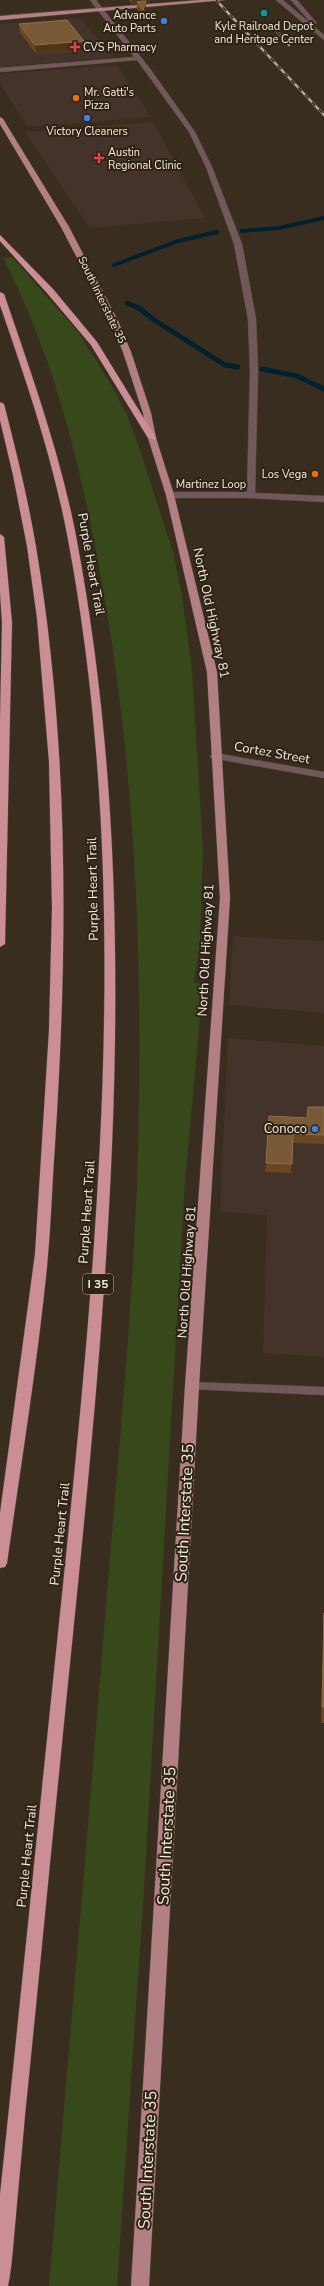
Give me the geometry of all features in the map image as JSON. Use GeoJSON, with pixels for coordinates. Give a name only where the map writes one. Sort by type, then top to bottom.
{"type":"FeatureCollection","features":[{"type":"Feature","properties":{"kind":"highway"},"geometry":{"type":"LineString","coordinates":[[0,237],[63,306],[94,344],[152,438]]}},
{"type":"Feature","properties":{"kind":"highway","name":"Purple Heart Trail"},"geometry":{"type":"LineString","coordinates":[[0,294],[19,345],[41,413],[71,531],[84,611],[99,724],[106,812],[110,996],[109,1089],[102,1228],[86,1428],[0,2283]]}},
{"type":"Feature","properties":{"kind":"highway"},"geometry":{"type":"LineString","coordinates":[[0,404],[11,445],[32,549],[43,629],[56,791],[58,918],[55,1060],[39,1276],[0,1563]]}},
{"type":"Feature","properties":{"kind":"highway"},"geometry":{"type":"LineString","coordinates":[[0,538],[7,623],[0,944]]}},
{"type":"Feature","properties":{"kind":"main road"},"geometry":{"type":"LineString","coordinates":[[0,18],[222,0]]}},
{"type":"Feature","properties":{"kind":"main road","name":"South Interstate 35"},"geometry":{"type":"LineString","coordinates":[[0,119],[65,227],[114,321],[127,352],[147,413],[152,438],[170,495]]}},
{"type":"Feature","properties":{"kind":"main road","name":"North Old Highway 81"},"geometry":{"type":"LineString","coordinates":[[170,495],[212,672],[215,756],[224,898],[192,1386]]}},
{"type":"Feature","properties":{"kind":"main road","name":"South Interstate 35"},"geometry":{"type":"LineString","coordinates":[[140,2286],[192,1386]]}},
{"type":"Feature","properties":{"kind":"street"},"geometry":{"type":"LineString","coordinates":[[93,0],[139,58],[192,132],[209,167],[238,244],[252,319],[254,371],[251,495]]}},
{"type":"Feature","properties":{"kind":"street"},"geometry":{"type":"LineString","coordinates":[[279,0],[318,31],[324,38]]}},
{"type":"Feature","properties":{"kind":"street"},"geometry":{"type":"LineString","coordinates":[[294,0],[313,21],[318,31]]}},
{"type":"Feature","properties":{"kind":"street"},"geometry":{"type":"LineString","coordinates":[[0,70],[139,58]]}},
{"type":"Feature","properties":{"kind":"street","name":"Martinez Loop"},"geometry":{"type":"LineString","coordinates":[[170,495],[251,495],[324,499]]}},
{"type":"Feature","properties":{"kind":"street","name":"Cortez Street"},"geometry":{"type":"LineString","coordinates":[[215,756],[324,775]]}},
{"type":"Feature","properties":{"kind":"street"},"geometry":{"type":"LineString","coordinates":[[192,1386],[324,1391]]}},
{"type":"Feature","properties":{"kind":"shaded area"},"geometry":{"type":"Polygon","coordinates":[[[80,18],[113,57],[0,67],[0,24],[80,18]]]}},
{"type":"Feature","properties":{"kind":"shaded area"},"geometry":{"type":"Polygon","coordinates":[[[117,65],[151,117],[28,127],[0,84],[0,74],[117,65]]]}},
{"type":"Feature","properties":{"kind":"shaded area"},"geometry":{"type":"Polygon","coordinates":[[[153,122],[205,218],[90,228],[25,132],[153,122]]]}},
{"type":"Feature","properties":{"kind":"shaded area"},"geometry":{"type":"Polygon","coordinates":[[[233,936],[324,941],[324,1013],[229,1005],[233,936]]]}},
{"type":"Feature","properties":{"kind":"shaded area"},"geometry":{"type":"Polygon","coordinates":[[[228,1038],[324,1046],[324,1357],[263,1353],[267,1215],[220,1212],[228,1038]]]}},
{"type":"Feature","properties":{"kind":"green space"},"geometry":{"type":"Polygon","coordinates":[[[12,257],[79,333],[113,388],[127,415],[141,453],[173,552],[182,596],[192,670],[203,850],[200,943],[194,983],[203,984],[185,1182],[144,1890],[117,2286],[49,2286],[124,1395],[132,1279],[138,1163],[139,1105],[139,969],[136,900],[127,764],[110,629],[98,562],[73,445],[50,368],[36,331],[3,258],[12,257]]]}},
{"type":"Feature","properties":{"kind":"building"},"geometry":{"type":"Polygon","coordinates":[[[146,1],[143,10],[137,2],[146,1]]]}},
{"type":"Feature","properties":{"kind":"building"},"geometry":{"type":"Polygon","coordinates":[[[67,20],[84,41],[35,45],[19,24],[67,20]]]}},
{"type":"Feature","properties":{"kind":"building"},"geometry":{"type":"Polygon","coordinates":[[[308,1107],[324,1107],[324,1135],[293,1134],[292,1164],[266,1163],[269,1116],[307,1118],[308,1107]]]}},
{"type":"Feature","properties":{"kind":"building"},"geometry":{"type":"Polygon","coordinates":[[[324,1613],[324,1707],[322,1707],[324,1613]]]}},
{"type":"Feature","properties":{"kind":"waterway"},"geometry":{"type":"LineString","coordinates":[[242,231],[279,228],[324,218]]}},
{"type":"Feature","properties":{"kind":"waterway"},"geometry":{"type":"LineString","coordinates":[[114,265],[178,241],[217,232]]}},
{"type":"Feature","properties":{"kind":"waterway"},"geometry":{"type":"LineString","coordinates":[[127,303],[139,308],[154,320],[225,365],[238,367]]}},
{"type":"Feature","properties":{"kind":"waterway"},"geometry":{"type":"LineString","coordinates":[[262,369],[297,376],[324,389]]}},
{"type":"Feature","properties":{"kind":"railway"},"geometry":{"type":"LineString","coordinates":[[216,0],[324,115]]}},
{"type":"Feature","properties":{"kind":"railway"},"geometry":{"type":"LineString","coordinates":[[270,24],[289,45]]}},
{"type":"Feature","properties":{"kind":"place","name":"Kyle Railroad Depot and Heritage Center"},"geometry":{"type":"Point","coordinates":[264,13]}},
{"type":"Feature","properties":{"kind":"place","name":"Advance Auto Parts"},"geometry":{"type":"Point","coordinates":[164,21]}},
{"type":"Feature","properties":{"kind":"place","name":"CVS Pharmacy"},"geometry":{"type":"Point","coordinates":[75,47]}},
{"type":"Feature","properties":{"kind":"place","name":"Mr. Gatti's Pizza"},"geometry":{"type":"Point","coordinates":[76,98]}},
{"type":"Feature","properties":{"kind":"place","name":"Victory Cleaners"},"geometry":{"type":"Point","coordinates":[87,118]}},
{"type":"Feature","properties":{"kind":"place","name":"Austin Regional Clinic"},"geometry":{"type":"Point","coordinates":[99,158]}},
{"type":"Feature","properties":{"kind":"place","name":"Los Vega"},"geometry":{"type":"Point","coordinates":[315,474]}},
{"type":"Feature","properties":{"kind":"place","name":"Conoco"},"geometry":{"type":"Point","coordinates":[315,1129]}}]}
